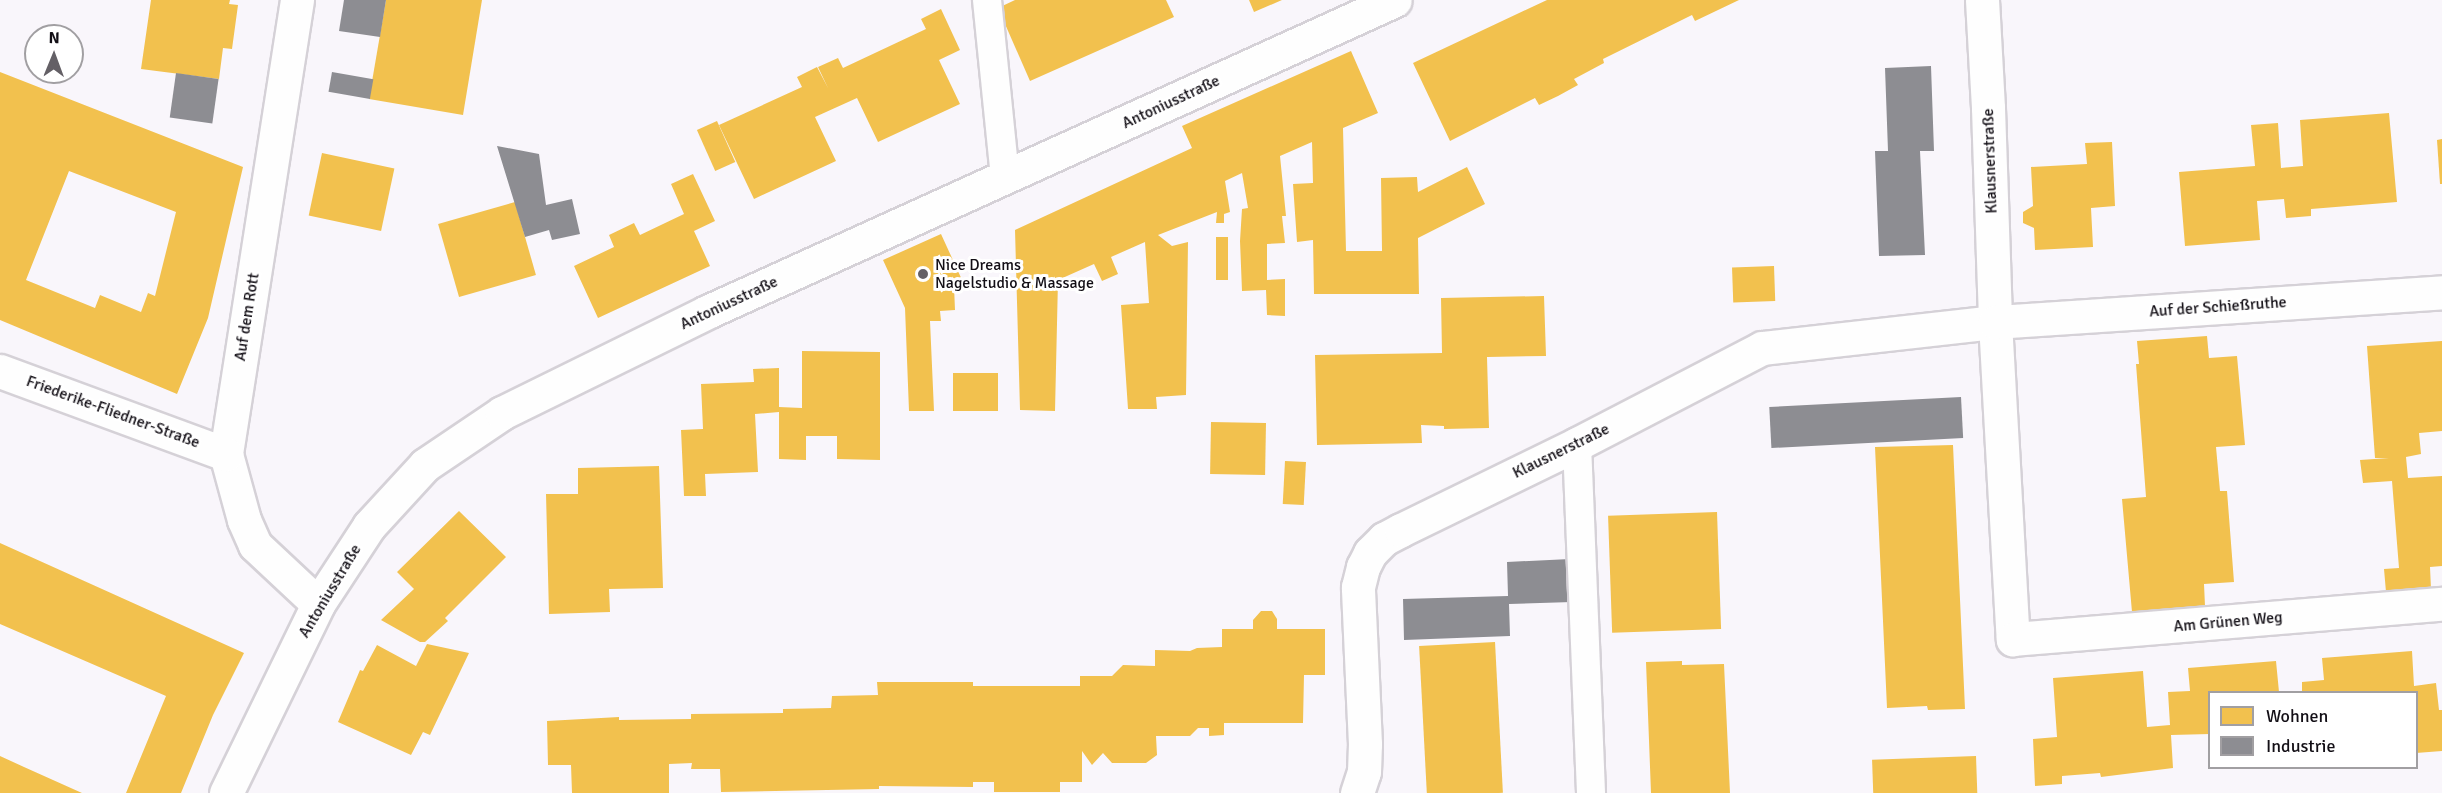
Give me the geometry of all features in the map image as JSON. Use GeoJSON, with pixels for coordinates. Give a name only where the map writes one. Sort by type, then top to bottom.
{"type":"FeatureCollection","features":[{"type":"Feature","properties":{"kind":"street","name":"Auf dem Rott"},"geometry":{"type":"LineString","coordinates":[[297,0],[226,454],[244,520],[255,545],[318,604]]}},
{"type":"Feature","properties":{"kind":"street","name":"Antoniusstraße"},"geometry":{"type":"LineString","coordinates":[[226,793],[318,604],[369,526],[425,465],[502,414],[707,312],[1395,0]]}},
{"type":"Feature","properties":{"kind":"street","name":"Klausnerstraße"},"geometry":{"type":"LineString","coordinates":[[1982,0],[1995,322],[2013,639]]}},
{"type":"Feature","properties":{"kind":"street","name":"Auf der Schießruthe"},"geometry":{"type":"LineString","coordinates":[[1995,322],[2442,292]]}},
{"type":"Feature","properties":{"kind":"street","name":"Klausnerstraße"},"geometry":{"type":"LineString","coordinates":[[1357,793],[1364,772],[1365,744],[1358,587],[1370,553],[1384,539],[1577,444],[1762,348],[1995,322]]}},
{"type":"Feature","properties":{"kind":"street","name":"Friederike-Fliedner-Straße"},"geometry":{"type":"LineString","coordinates":[[0,371],[226,454]]}},
{"type":"Feature","properties":{"kind":"street","name":"Am Grünen Weg"},"geometry":{"type":"LineString","coordinates":[[2013,639],[2442,604]]}},
{"type":"Feature","properties":{"kind":"lane"},"geometry":{"type":"LineString","coordinates":[[987,0],[1005,178]]}},
{"type":"Feature","properties":{"kind":"lane"},"geometry":{"type":"LineString","coordinates":[[1577,444],[1591,793]]}},
{"type":"Feature","properties":{"kind":"building: Wohnen"},"geometry":{"type":"Polygon","coordinates":[[[151,0],[230,0],[229,4],[238,5],[232,49],[223,48],[219,79],[141,69],[151,0]]]}},
{"type":"Feature","properties":{"kind":"building: Wohnen"},"geometry":{"type":"Polygon","coordinates":[[[386,0],[482,0],[463,115],[369,99],[386,0]]]}},
{"type":"Feature","properties":{"kind":"building: Wohnen"},"geometry":{"type":"Polygon","coordinates":[[[1015,0],[1166,0],[1174,17],[1030,81],[998,8],[1015,0]]]}},
{"type":"Feature","properties":{"kind":"building: Wohnen"},"geometry":{"type":"Polygon","coordinates":[[[1249,0],[1282,0],[1254,12],[1249,0]]]}},
{"type":"Feature","properties":{"kind":"building: Wohnen"},"geometry":{"type":"Polygon","coordinates":[[[1547,0],[1739,0],[1695,21],[1692,15],[1603,59],[1604,63],[1574,79],[1578,85],[1558,96],[1539,105],[1535,98],[1450,141],[1413,63],[1547,0]]]}},
{"type":"Feature","properties":{"kind":"building: Wohnen"},"geometry":{"type":"Polygon","coordinates":[[[941,9],[960,50],[939,60],[960,104],[878,142],[857,98],[815,117],[836,161],[754,199],[719,125],[802,87],[797,77],[817,67],[828,88],[818,67],[838,58],[843,68],[926,29],[921,19],[941,9]]]}},
{"type":"Feature","properties":{"kind":"building: Wohnen"},"geometry":{"type":"Polygon","coordinates":[[[1351,51],[1378,113],[1343,128],[1346,251],[1382,251],[1381,178],[1417,177],[1418,192],[1467,167],[1485,204],[1418,238],[1419,294],[1314,294],[1313,240],[1297,242],[1293,184],[1313,183],[1312,142],[1280,156],[1286,216],[1282,216],[1285,243],[1267,244],[1267,280],[1285,279],[1285,316],[1267,315],[1266,290],[1242,291],[1240,241],[1242,209],[1248,208],[1242,173],[1225,181],[1230,212],[1224,214],[1224,223],[1216,223],[1217,212],[1158,235],[1172,246],[1188,242],[1186,395],[1156,397],[1157,409],[1128,409],[1121,305],[1149,303],[1145,242],[1111,257],[1118,274],[1102,281],[1094,264],[1058,280],[1055,411],[1020,410],[1015,230],[1192,148],[1182,126],[1351,51]]]}},
{"type":"Feature","properties":{"kind":"building: Wohnen"},"geometry":{"type":"Polygon","coordinates":[[[0,72],[24,81],[24,84],[31,84],[243,167],[208,318],[177,394],[0,320],[0,72]],[[69,171],[26,280],[95,308],[100,295],[141,312],[148,293],[155,296],[176,212],[69,171]]]}},
{"type":"Feature","properties":{"kind":"building: Wohnen"},"geometry":{"type":"Polygon","coordinates":[[[2389,113],[2397,202],[2311,209],[2311,216],[2286,218],[2284,199],[2257,201],[2260,240],[2185,246],[2179,172],[2255,166],[2251,125],[2278,123],[2281,168],[2303,166],[2300,120],[2389,113]]]}},
{"type":"Feature","properties":{"kind":"building: Wohnen"},"geometry":{"type":"Polygon","coordinates":[[[717,121],[735,162],[715,171],[697,130],[717,121]]]}},
{"type":"Feature","properties":{"kind":"building: Wohnen"},"geometry":{"type":"Polygon","coordinates":[[[2442,139],[2442,184],[2440,184],[2437,140],[2442,139]]]}},
{"type":"Feature","properties":{"kind":"building: Wohnen"},"geometry":{"type":"Polygon","coordinates":[[[2112,142],[2115,206],[2091,208],[2093,247],[2035,250],[2034,228],[2023,223],[2023,212],[2033,206],[2031,167],[2087,164],[2085,143],[2112,142]]]}},
{"type":"Feature","properties":{"kind":"building: Wohnen"},"geometry":{"type":"Polygon","coordinates":[[[322,153],[394,168],[381,231],[309,216],[322,153]]]}},
{"type":"Feature","properties":{"kind":"building: Wohnen"},"geometry":{"type":"Polygon","coordinates":[[[693,174],[715,221],[694,231],[710,266],[598,318],[574,266],[614,247],[609,235],[634,223],[640,235],[684,214],[671,184],[693,174]]]}},
{"type":"Feature","properties":{"kind":"building: Wohnen"},"geometry":{"type":"Polygon","coordinates":[[[515,202],[536,275],[459,297],[438,224],[515,202]]]}},
{"type":"Feature","properties":{"kind":"building: Wohnen"},"geometry":{"type":"Polygon","coordinates":[[[941,234],[963,282],[954,286],[955,310],[940,311],[941,321],[930,321],[934,411],[909,411],[905,308],[883,260],[941,234]]]}},
{"type":"Feature","properties":{"kind":"building: Wohnen"},"geometry":{"type":"Polygon","coordinates":[[[1216,237],[1228,237],[1228,280],[1216,280],[1216,237]]]}},
{"type":"Feature","properties":{"kind":"building: Wohnen"},"geometry":{"type":"Polygon","coordinates":[[[1774,266],[1775,301],[1733,302],[1732,267],[1774,266]]]}},
{"type":"Feature","properties":{"kind":"building: Wohnen"},"geometry":{"type":"Polygon","coordinates":[[[1544,296],[1546,356],[1487,357],[1489,428],[1444,429],[1444,426],[1421,425],[1422,443],[1317,445],[1315,355],[1442,353],[1441,298],[1544,296]]]}},
{"type":"Feature","properties":{"kind":"building: Wohnen"},"geometry":{"type":"Polygon","coordinates":[[[2207,336],[2209,358],[2237,356],[2245,445],[2216,447],[2220,491],[2227,491],[2234,582],[2204,584],[2205,606],[2132,612],[2122,499],[2146,497],[2136,364],[2139,364],[2137,341],[2207,336]]]}},
{"type":"Feature","properties":{"kind":"building: Wohnen"},"geometry":{"type":"Polygon","coordinates":[[[2442,341],[2442,431],[2419,433],[2421,454],[2406,457],[2408,478],[2442,476],[2442,566],[2430,567],[2431,589],[2386,592],[2384,569],[2399,568],[2392,481],[2363,483],[2360,460],[2389,458],[2375,458],[2367,346],[2442,341]]]}},
{"type":"Feature","properties":{"kind":"building: Wohnen"},"geometry":{"type":"Polygon","coordinates":[[[802,351],[880,352],[880,460],[837,459],[837,436],[806,436],[806,460],[779,459],[779,412],[755,414],[758,472],[705,474],[706,496],[684,496],[681,430],[703,429],[701,384],[754,382],[753,369],[779,368],[779,407],[802,408],[802,351]]]}},
{"type":"Feature","properties":{"kind":"building: Wohnen"},"geometry":{"type":"Polygon","coordinates":[[[953,373],[998,373],[998,411],[953,411],[953,373]]]}},
{"type":"Feature","properties":{"kind":"building: Wohnen"},"geometry":{"type":"Polygon","coordinates":[[[1211,422],[1266,423],[1265,475],[1210,474],[1211,422]]]}},
{"type":"Feature","properties":{"kind":"building: Wohnen"},"geometry":{"type":"Polygon","coordinates":[[[1953,445],[1965,709],[1928,710],[1927,706],[1887,708],[1875,447],[1953,445]]]}},
{"type":"Feature","properties":{"kind":"building: Wohnen"},"geometry":{"type":"Polygon","coordinates":[[[1285,461],[1306,462],[1304,505],[1283,504],[1285,461]]]}},
{"type":"Feature","properties":{"kind":"building: Wohnen"},"geometry":{"type":"Polygon","coordinates":[[[659,466],[663,588],[609,589],[610,612],[549,614],[546,494],[578,494],[578,468],[659,466]]]}},
{"type":"Feature","properties":{"kind":"building: Wohnen"},"geometry":{"type":"Polygon","coordinates":[[[459,511],[506,557],[445,618],[448,621],[425,642],[420,642],[381,620],[414,589],[397,572],[459,511]]]}},
{"type":"Feature","properties":{"kind":"building: Wohnen"},"geometry":{"type":"Polygon","coordinates":[[[1717,512],[1721,629],[1612,633],[1608,516],[1717,512]]]}},
{"type":"Feature","properties":{"kind":"building: Wohnen"},"geometry":{"type":"Polygon","coordinates":[[[0,543],[244,653],[213,715],[181,793],[126,793],[166,696],[0,624],[0,543]]]}},
{"type":"Feature","properties":{"kind":"building: Wohnen"},"geometry":{"type":"Polygon","coordinates":[[[1261,611],[1272,611],[1277,619],[1277,629],[1325,629],[1325,675],[1304,675],[1303,723],[1224,723],[1224,735],[1209,736],[1209,728],[1198,728],[1190,736],[1156,736],[1157,755],[1146,763],[1112,763],[1103,753],[1092,765],[1082,751],[1082,782],[1060,782],[1060,792],[994,792],[994,782],[973,782],[973,787],[879,786],[879,789],[721,792],[720,769],[691,769],[692,763],[669,764],[669,793],[572,793],[571,765],[548,765],[547,721],[619,717],[619,720],[691,719],[691,714],[783,713],[783,709],[831,708],[832,696],[878,695],[877,682],[973,682],[973,686],[1080,686],[1080,676],[1112,676],[1123,665],[1155,666],[1155,650],[1190,651],[1197,648],[1222,647],[1222,629],[1253,629],[1253,620],[1261,611]]]}},
{"type":"Feature","properties":{"kind":"building: Wohnen"},"geometry":{"type":"Polygon","coordinates":[[[1495,642],[1503,793],[1427,793],[1419,646],[1495,642]]]}},
{"type":"Feature","properties":{"kind":"building: Wohnen"},"geometry":{"type":"Polygon","coordinates":[[[427,644],[469,653],[430,735],[423,732],[411,755],[338,722],[360,670],[363,671],[377,645],[416,666],[427,644]]]}},
{"type":"Feature","properties":{"kind":"building: Wohnen"},"geometry":{"type":"Polygon","coordinates":[[[2412,651],[2414,686],[2436,683],[2439,710],[2442,710],[2442,751],[2418,753],[2418,691],[2302,691],[2302,682],[2324,680],[2322,658],[2412,651]]]}},
{"type":"Feature","properties":{"kind":"building: Wohnen"},"geometry":{"type":"Polygon","coordinates":[[[1682,661],[1682,665],[1724,664],[1730,793],[1651,793],[1646,662],[1682,661]]]}},
{"type":"Feature","properties":{"kind":"building: Wohnen"},"geometry":{"type":"Polygon","coordinates":[[[2276,661],[2279,691],[2208,691],[2208,734],[2171,735],[2173,768],[2101,777],[2100,773],[2062,776],[2062,784],[2035,786],[2033,739],[2057,737],[2053,678],[2143,671],[2147,727],[2170,725],[2168,692],[2190,691],[2188,668],[2276,661]]]}},
{"type":"Feature","properties":{"kind":"building: Wohnen"},"geometry":{"type":"Polygon","coordinates":[[[0,756],[24,767],[82,793],[0,793],[0,756]]]}},
{"type":"Feature","properties":{"kind":"building: Wohnen"},"geometry":{"type":"Polygon","coordinates":[[[1976,756],[1977,793],[1873,793],[1872,760],[1976,756]]]}},
{"type":"Feature","properties":{"kind":"building: Industrie"},"geometry":{"type":"Polygon","coordinates":[[[344,0],[386,0],[380,37],[339,31],[344,0]]]}},
{"type":"Feature","properties":{"kind":"building: Industrie"},"geometry":{"type":"Polygon","coordinates":[[[1931,66],[1934,151],[1920,151],[1925,255],[1879,256],[1875,151],[1888,151],[1885,68],[1931,66]]]}},
{"type":"Feature","properties":{"kind":"building: Industrie"},"geometry":{"type":"Polygon","coordinates":[[[332,72],[373,79],[370,99],[329,92],[332,72]]]}},
{"type":"Feature","properties":{"kind":"building: Industrie"},"geometry":{"type":"Polygon","coordinates":[[[176,73],[219,79],[212,124],[170,118],[176,73]]]}},
{"type":"Feature","properties":{"kind":"building: Industrie"},"geometry":{"type":"Polygon","coordinates":[[[497,146],[539,154],[546,205],[572,199],[580,234],[552,240],[549,230],[525,237],[497,146]]]}},
{"type":"Feature","properties":{"kind":"building: Industrie"},"geometry":{"type":"Polygon","coordinates":[[[1961,397],[1963,438],[1771,448],[1769,407],[1961,397]]]}},
{"type":"Feature","properties":{"kind":"building: Industrie"},"geometry":{"type":"Polygon","coordinates":[[[1570,559],[1572,602],[1509,604],[1510,636],[1404,640],[1403,599],[1508,596],[1507,562],[1570,559]]]}},
{"type":"Feature","properties":{"kind":"place","name":"Nice Dreams Nagelstudio & Massage"},"geometry":{"type":"Point","coordinates":[923,274]}}]}
